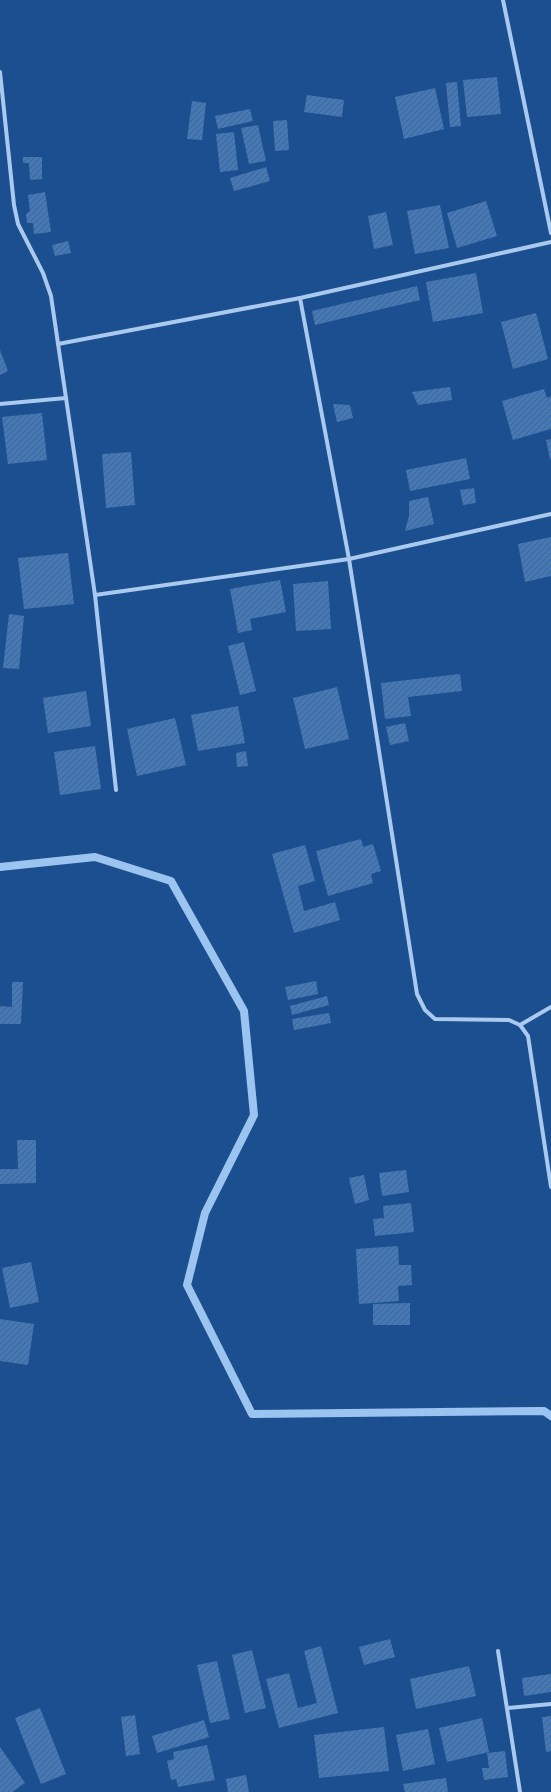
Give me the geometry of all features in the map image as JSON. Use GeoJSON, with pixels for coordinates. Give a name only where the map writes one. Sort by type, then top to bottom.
{"type":"FeatureCollection","features":[{"type":"Feature","properties":{"kind":"street"},"geometry":{"type":"LineString","coordinates":[[503,0],[551,233]]}},
{"type":"Feature","properties":{"kind":"street"},"geometry":{"type":"LineString","coordinates":[[0,72],[14,205],[18,224],[43,273],[51,296],[95,596],[116,790]]}},
{"type":"Feature","properties":{"kind":"street"},"geometry":{"type":"LineString","coordinates":[[58,344],[300,298],[551,242]]}},
{"type":"Feature","properties":{"kind":"street"},"geometry":{"type":"LineString","coordinates":[[300,298],[349,559],[417,994],[425,1010],[435,1019],[509,1020],[520,1025],[528,1036],[551,1187]]}},
{"type":"Feature","properties":{"kind":"street"},"geometry":{"type":"LineString","coordinates":[[0,404],[66,398]]}},
{"type":"Feature","properties":{"kind":"street"},"geometry":{"type":"LineString","coordinates":[[95,596],[349,559],[551,514]]}},
{"type":"Feature","properties":{"kind":"street"},"geometry":{"type":"LineString","coordinates":[[520,1025],[551,1007]]}},
{"type":"Feature","properties":{"kind":"street"},"geometry":{"type":"LineString","coordinates":[[498,1651],[520,1792]]}},
{"type":"Feature","properties":{"kind":"street"},"geometry":{"type":"LineString","coordinates":[[507,1708],[551,1704]]}},
{"type":"Feature","properties":{"kind":"building"},"geometry":{"type":"Polygon","coordinates":[[[497,77],[501,114],[467,117],[463,80],[497,77]]]}},
{"type":"Feature","properties":{"kind":"building"},"geometry":{"type":"Polygon","coordinates":[[[457,82],[461,126],[450,127],[446,83],[457,82]]]}},
{"type":"Feature","properties":{"kind":"building"},"geometry":{"type":"Polygon","coordinates":[[[435,88],[444,129],[404,139],[395,97],[435,88]]]}},
{"type":"Feature","properties":{"kind":"building"},"geometry":{"type":"Polygon","coordinates":[[[307,95],[344,100],[342,117],[304,112],[307,95]]]}},
{"type":"Feature","properties":{"kind":"building"},"geometry":{"type":"Polygon","coordinates":[[[192,101],[206,103],[202,140],[187,139],[192,101]]]}},
{"type":"Feature","properties":{"kind":"building"},"geometry":{"type":"Polygon","coordinates":[[[250,109],[253,121],[218,129],[215,116],[250,109]]]}},
{"type":"Feature","properties":{"kind":"building"},"geometry":{"type":"Polygon","coordinates":[[[287,120],[289,150],[275,151],[273,121],[287,120]]]}},
{"type":"Feature","properties":{"kind":"building"},"geometry":{"type":"Polygon","coordinates":[[[258,125],[266,161],[249,164],[241,128],[258,125]]]}},
{"type":"Feature","properties":{"kind":"building"},"geometry":{"type":"Polygon","coordinates":[[[234,132],[238,170],[220,172],[216,134],[234,132]]]}},
{"type":"Feature","properties":{"kind":"building"},"geometry":{"type":"Polygon","coordinates":[[[23,157],[42,157],[42,179],[30,180],[29,163],[23,163],[23,157]]]}},
{"type":"Feature","properties":{"kind":"building"},"geometry":{"type":"Polygon","coordinates":[[[266,167],[270,181],[234,191],[230,178],[266,167]]]}},
{"type":"Feature","properties":{"kind":"building"},"geometry":{"type":"Polygon","coordinates":[[[45,192],[51,232],[34,234],[33,223],[27,223],[26,214],[30,211],[28,195],[45,192]]]}},
{"type":"Feature","properties":{"kind":"building"},"geometry":{"type":"Polygon","coordinates":[[[486,201],[497,236],[457,248],[447,213],[486,201]]]}},
{"type":"Feature","properties":{"kind":"building"},"geometry":{"type":"Polygon","coordinates":[[[440,205],[449,248],[415,254],[407,211],[440,205]]]}},
{"type":"Feature","properties":{"kind":"building"},"geometry":{"type":"Polygon","coordinates":[[[386,212],[393,245],[374,249],[368,216],[386,212]]]}},
{"type":"Feature","properties":{"kind":"building"},"geometry":{"type":"Polygon","coordinates":[[[68,241],[71,253],[55,256],[52,245],[68,241]]]}},
{"type":"Feature","properties":{"kind":"building"},"geometry":{"type":"Polygon","coordinates":[[[476,273],[483,313],[433,322],[426,282],[476,273]]]}},
{"type":"Feature","properties":{"kind":"building"},"geometry":{"type":"Polygon","coordinates":[[[417,286],[420,300],[315,325],[312,311],[417,286]]]}},
{"type":"Feature","properties":{"kind":"building"},"geometry":{"type":"Polygon","coordinates":[[[536,313],[548,359],[513,369],[501,322],[536,313]]]}},
{"type":"Feature","properties":{"kind":"building"},"geometry":{"type":"Polygon","coordinates":[[[0,350],[8,371],[0,375],[0,350]]]}},
{"type":"Feature","properties":{"kind":"building"},"geometry":{"type":"Polygon","coordinates":[[[450,387],[452,400],[418,405],[412,392],[450,387]]]}},
{"type":"Feature","properties":{"kind":"building"},"geometry":{"type":"Polygon","coordinates":[[[544,389],[547,398],[551,396],[551,429],[513,440],[502,401],[544,389]]]}},
{"type":"Feature","properties":{"kind":"building"},"geometry":{"type":"Polygon","coordinates":[[[333,404],[350,405],[353,418],[337,422],[333,404]]]}},
{"type":"Feature","properties":{"kind":"building"},"geometry":{"type":"Polygon","coordinates":[[[42,413],[47,460],[8,464],[2,417],[42,413]]]}},
{"type":"Feature","properties":{"kind":"building"},"geometry":{"type":"Polygon","coordinates":[[[551,439],[551,459],[550,459],[546,440],[551,439]]]}},
{"type":"Feature","properties":{"kind":"building"},"geometry":{"type":"Polygon","coordinates":[[[131,452],[135,505],[106,508],[102,454],[131,452]]]}},
{"type":"Feature","properties":{"kind":"building"},"geometry":{"type":"Polygon","coordinates":[[[466,458],[470,479],[410,491],[406,470],[466,458]]]}},
{"type":"Feature","properties":{"kind":"building"},"geometry":{"type":"Polygon","coordinates":[[[474,488],[476,503],[463,505],[460,490],[474,488]]]}},
{"type":"Feature","properties":{"kind":"building"},"geometry":{"type":"Polygon","coordinates":[[[428,497],[434,524],[405,531],[409,516],[409,501],[428,497]]]}},
{"type":"Feature","properties":{"kind":"building"},"geometry":{"type":"Polygon","coordinates":[[[551,537],[551,576],[525,582],[518,544],[551,537]]]}},
{"type":"Feature","properties":{"kind":"building"},"geometry":{"type":"Polygon","coordinates":[[[68,553],[74,604],[24,609],[18,558],[68,553]]]}},
{"type":"Feature","properties":{"kind":"building"},"geometry":{"type":"Polygon","coordinates":[[[280,580],[286,612],[250,619],[252,630],[238,633],[230,589],[280,580]]]}},
{"type":"Feature","properties":{"kind":"building"},"geometry":{"type":"Polygon","coordinates":[[[328,581],[331,629],[296,631],[293,584],[328,581]]]}},
{"type":"Feature","properties":{"kind":"building"},"geometry":{"type":"Polygon","coordinates":[[[9,614],[24,616],[19,669],[3,668],[9,614]]]}},
{"type":"Feature","properties":{"kind":"building"},"geometry":{"type":"Polygon","coordinates":[[[244,642],[256,691],[240,695],[228,646],[244,642]]]}},
{"type":"Feature","properties":{"kind":"building"},"geometry":{"type":"Polygon","coordinates":[[[460,674],[462,691],[408,697],[411,716],[385,719],[381,683],[460,674]]]}},
{"type":"Feature","properties":{"kind":"building"},"geometry":{"type":"Polygon","coordinates":[[[337,687],[349,739],[305,749],[293,698],[337,687]]]}},
{"type":"Feature","properties":{"kind":"building"},"geometry":{"type":"Polygon","coordinates":[[[86,691],[91,726],[48,733],[43,698],[86,691]]]}},
{"type":"Feature","properties":{"kind":"building"},"geometry":{"type":"Polygon","coordinates":[[[238,706],[245,743],[198,751],[191,715],[238,706]]]}},
{"type":"Feature","properties":{"kind":"building"},"geometry":{"type":"Polygon","coordinates":[[[175,718],[186,765],[137,776],[127,729],[175,718]]]}},
{"type":"Feature","properties":{"kind":"building"},"geometry":{"type":"Polygon","coordinates":[[[405,723],[409,741],[390,745],[386,727],[405,723]]]}},
{"type":"Feature","properties":{"kind":"building"},"geometry":{"type":"Polygon","coordinates":[[[95,746],[101,789],[60,795],[54,752],[95,746]]]}},
{"type":"Feature","properties":{"kind":"building"},"geometry":{"type":"Polygon","coordinates":[[[246,751],[248,766],[237,767],[236,753],[246,751]]]}},
{"type":"Feature","properties":{"kind":"building"},"geometry":{"type":"Polygon","coordinates":[[[361,839],[363,847],[373,844],[381,871],[371,874],[373,883],[328,896],[316,851],[361,839]]]}},
{"type":"Feature","properties":{"kind":"building"},"geometry":{"type":"Polygon","coordinates":[[[305,845],[315,881],[298,886],[304,911],[335,902],[340,920],[294,933],[272,854],[305,845]]]}},
{"type":"Feature","properties":{"kind":"building"},"geometry":{"type":"Polygon","coordinates":[[[316,981],[318,994],[288,1000],[285,987],[316,981]]]}},
{"type":"Feature","properties":{"kind":"building"},"geometry":{"type":"Polygon","coordinates":[[[12,982],[23,982],[21,1024],[0,1024],[0,1006],[12,1007],[12,982]]]}},
{"type":"Feature","properties":{"kind":"building"},"geometry":{"type":"Polygon","coordinates":[[[327,996],[329,1005],[292,1015],[290,1006],[327,996]]]}},
{"type":"Feature","properties":{"kind":"building"},"geometry":{"type":"Polygon","coordinates":[[[329,1013],[331,1023],[294,1030],[292,1019],[329,1013]]]}},
{"type":"Feature","properties":{"kind":"building"},"geometry":{"type":"Polygon","coordinates":[[[17,1140],[36,1140],[36,1183],[0,1184],[0,1169],[18,1169],[17,1140]]]}},
{"type":"Feature","properties":{"kind":"building"},"geometry":{"type":"Polygon","coordinates":[[[406,1170],[409,1192],[382,1196],[379,1173],[406,1170]]]}},
{"type":"Feature","properties":{"kind":"building"},"geometry":{"type":"Polygon","coordinates":[[[364,1175],[369,1200],[355,1204],[349,1178],[364,1175]]]}},
{"type":"Feature","properties":{"kind":"building"},"geometry":{"type":"Polygon","coordinates":[[[411,1203],[414,1232],[375,1236],[373,1219],[384,1218],[383,1206],[411,1203]]]}},
{"type":"Feature","properties":{"kind":"building"},"geometry":{"type":"Polygon","coordinates":[[[398,1246],[399,1265],[411,1265],[412,1285],[398,1286],[399,1301],[359,1304],[356,1249],[398,1246]]]}},
{"type":"Feature","properties":{"kind":"building"},"geometry":{"type":"Polygon","coordinates":[[[31,1262],[39,1302],[10,1308],[2,1268],[31,1262]]]}},
{"type":"Feature","properties":{"kind":"building"},"geometry":{"type":"Polygon","coordinates":[[[410,1303],[410,1325],[373,1325],[373,1304],[410,1303]]]}},
{"type":"Feature","properties":{"kind":"building"},"geometry":{"type":"Polygon","coordinates":[[[0,1319],[34,1324],[28,1365],[0,1361],[0,1319]]]}},
{"type":"Feature","properties":{"kind":"building"},"geometry":{"type":"Polygon","coordinates":[[[390,1639],[395,1657],[364,1665],[359,1647],[390,1639]]]}},
{"type":"Feature","properties":{"kind":"building"},"geometry":{"type":"Polygon","coordinates":[[[321,1646],[338,1713],[279,1728],[266,1679],[289,1673],[298,1708],[317,1703],[304,1651],[321,1646]]]}},
{"type":"Feature","properties":{"kind":"building"},"geometry":{"type":"Polygon","coordinates":[[[252,1650],[266,1708],[245,1713],[232,1655],[252,1650]]]}},
{"type":"Feature","properties":{"kind":"building"},"geometry":{"type":"Polygon","coordinates":[[[217,1661],[230,1719],[210,1723],[197,1665],[217,1661]]]}},
{"type":"Feature","properties":{"kind":"building"},"geometry":{"type":"Polygon","coordinates":[[[469,1666],[476,1696],[416,1709],[410,1679],[469,1666]]]}},
{"type":"Feature","properties":{"kind":"building"},"geometry":{"type":"Polygon","coordinates":[[[551,1674],[551,1692],[524,1696],[522,1678],[551,1674]]]}},
{"type":"Feature","properties":{"kind":"building"},"geometry":{"type":"Polygon","coordinates":[[[40,1708],[66,1774],[41,1784],[15,1718],[40,1708]]]}},
{"type":"Feature","properties":{"kind":"building"},"geometry":{"type":"Polygon","coordinates":[[[135,1715],[140,1754],[126,1756],[121,1717],[135,1715]]]}},
{"type":"Feature","properties":{"kind":"building"},"geometry":{"type":"Polygon","coordinates":[[[551,1716],[551,1751],[546,1752],[542,1717],[551,1716]]]}},
{"type":"Feature","properties":{"kind":"building"},"geometry":{"type":"Polygon","coordinates":[[[482,1718],[489,1752],[447,1762],[439,1728],[482,1718]]]}},
{"type":"Feature","properties":{"kind":"building"},"geometry":{"type":"Polygon","coordinates":[[[204,1720],[209,1737],[157,1753],[152,1736],[204,1720]]]}},
{"type":"Feature","properties":{"kind":"building"},"geometry":{"type":"Polygon","coordinates":[[[384,1727],[389,1771],[319,1778],[314,1735],[384,1727]]]}},
{"type":"Feature","properties":{"kind":"building"},"geometry":{"type":"Polygon","coordinates":[[[428,1729],[435,1764],[403,1771],[396,1735],[428,1729]]]}},
{"type":"Feature","properties":{"kind":"building"},"geometry":{"type":"Polygon","coordinates":[[[207,1745],[215,1780],[178,1787],[176,1779],[171,1780],[167,1761],[174,1759],[173,1752],[207,1745]]]}},
{"type":"Feature","properties":{"kind":"building"},"geometry":{"type":"Polygon","coordinates":[[[0,1747],[25,1783],[12,1792],[0,1792],[0,1747]]]}},
{"type":"Feature","properties":{"kind":"building"},"geometry":{"type":"Polygon","coordinates":[[[505,1751],[508,1777],[484,1780],[482,1768],[489,1768],[487,1753],[505,1751]]]}},
{"type":"Feature","properties":{"kind":"building"},"geometry":{"type":"Polygon","coordinates":[[[246,1775],[249,1792],[228,1792],[226,1779],[246,1775]]]}},
{"type":"Feature","properties":{"kind":"building"},"geometry":{"type":"Polygon","coordinates":[[[446,1778],[448,1792],[405,1792],[403,1784],[446,1778]]]}},
{"type":"Feature","properties":{"kind":"waterway"},"geometry":{"type":"LineString","coordinates":[[0,867],[95,857],[171,881],[244,1011],[254,1115],[205,1213],[187,1285],[252,1414],[544,1411],[551,1416]]}}]}
